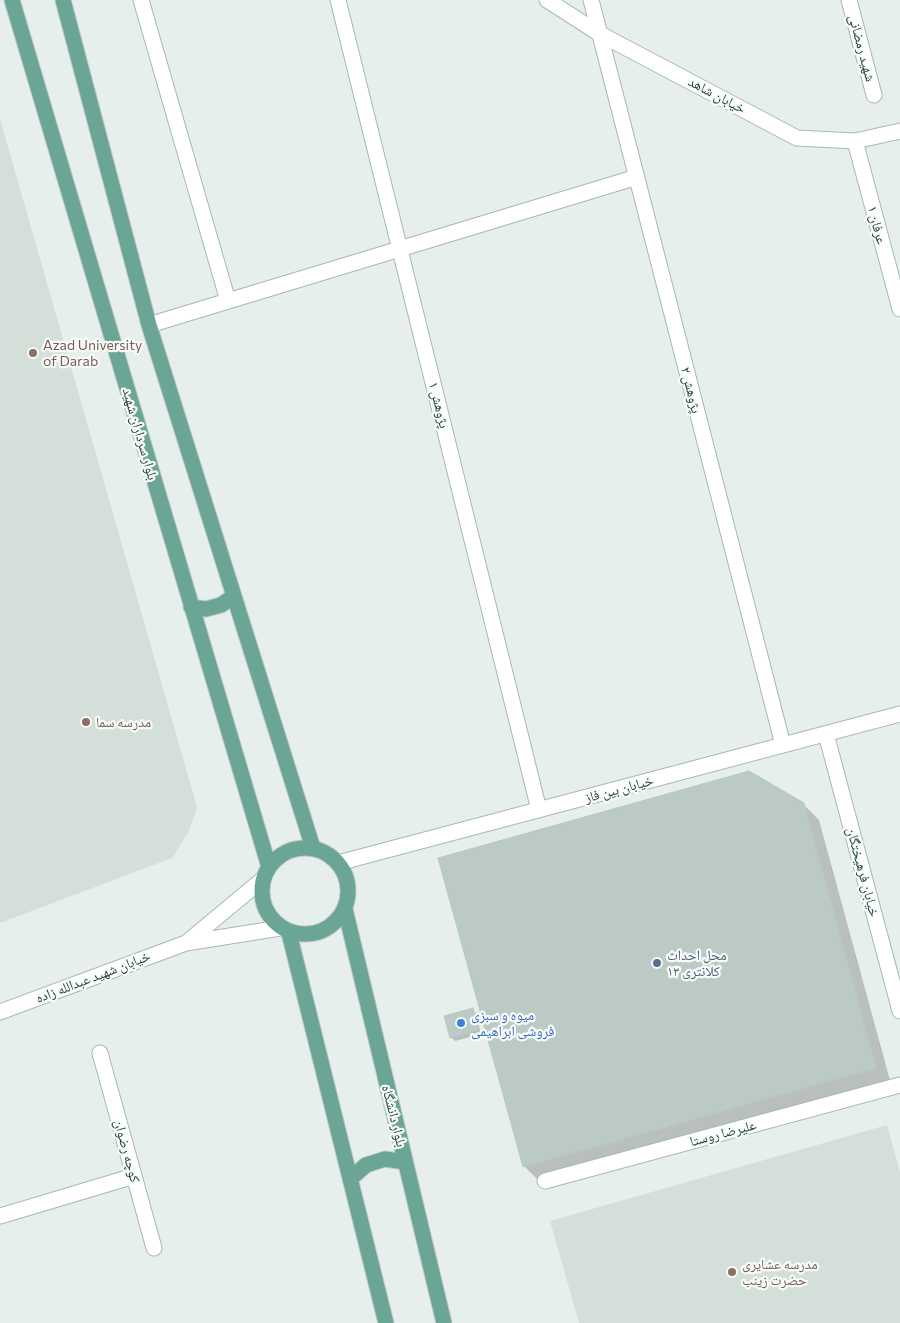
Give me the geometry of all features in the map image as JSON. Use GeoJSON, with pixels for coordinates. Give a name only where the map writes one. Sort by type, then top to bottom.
{"type":"FeatureCollection","features":[{"type":"Feature","properties":{"kind":"main road","name":"بلوار سرداران شهید"},"geometry":{"type":"LineString","coordinates":[[12,0],[191,607],[266,873]]}},
{"type":"Feature","properties":{"kind":"main road"},"geometry":{"type":"LineString","coordinates":[[63,0],[149,325],[313,848]]}},
{"type":"Feature","properties":{"kind":"main road"},"geometry":{"type":"LineString","coordinates":[[191,607],[206,609],[214,607],[221,605],[234,596]]}},
{"type":"Feature","properties":{"kind":"main road"},"geometry":{"type":"LineString","coordinates":[[313,848],[327,854],[338,863],[348,885],[348,898],[345,909],[335,923],[321,932],[305,935],[285,930],[272,920],[264,906],[261,890],[266,873],[275,859],[293,850],[313,848]]}},
{"type":"Feature","properties":{"kind":"main road","name":"بلوار دانشگاه"},"geometry":{"type":"LineString","coordinates":[[345,909],[444,1323]]}},
{"type":"Feature","properties":{"kind":"main road"},"geometry":{"type":"LineString","coordinates":[[285,930],[386,1323]]}},
{"type":"Feature","properties":{"kind":"main road"},"geometry":{"type":"LineString","coordinates":[[350,1179],[366,1165],[385,1159],[406,1162]]}},
{"type":"Feature","properties":{"kind":"street"},"geometry":{"type":"LineString","coordinates":[[141,0],[228,300]]}},
{"type":"Feature","properties":{"kind":"street","name":"پژوهش ۱"},"geometry":{"type":"LineString","coordinates":[[338,0],[539,810]]}},
{"type":"Feature","properties":{"kind":"street","name":"خیابان شاهد"},"geometry":{"type":"LineString","coordinates":[[547,0],[600,34],[797,138],[855,142],[900,131]]}},
{"type":"Feature","properties":{"kind":"street","name":"پژوهش ۲"},"geometry":{"type":"LineString","coordinates":[[591,0],[783,745]]}},
{"type":"Feature","properties":{"kind":"street","name":"شهید رمضانی"},"geometry":{"type":"LineString","coordinates":[[849,0],[874,95]]}},
{"type":"Feature","properties":{"kind":"street","name":"عرفان ۱"},"geometry":{"type":"LineString","coordinates":[[855,142],[900,309]]}},
{"type":"Feature","properties":{"kind":"street"},"geometry":{"type":"LineString","coordinates":[[149,325],[637,177]]}},
{"type":"Feature","properties":{"kind":"street","name":"خیابان بین فاز"},"geometry":{"type":"LineString","coordinates":[[338,863],[900,714]]}},
{"type":"Feature","properties":{"kind":"street","name":"خیابان فرهیختگان"},"geometry":{"type":"LineString","coordinates":[[826,734],[900,1011]]}},
{"type":"Feature","properties":{"kind":"street"},"geometry":{"type":"LineString","coordinates":[[186,942],[266,873]]}},
{"type":"Feature","properties":{"kind":"street"},"geometry":{"type":"LineString","coordinates":[[186,942],[285,930]]}},
{"type":"Feature","properties":{"kind":"street","name":"خیابان شهید عبدالله زاده"},"geometry":{"type":"LineString","coordinates":[[0,1012],[186,942]]}},
{"type":"Feature","properties":{"kind":"street","name":"کوچه رضوان"},"geometry":{"type":"LineString","coordinates":[[100,1053],[154,1248]]}},
{"type":"Feature","properties":{"kind":"street","name":"علیرضا روستا"},"geometry":{"type":"LineString","coordinates":[[545,1182],[900,1085]]}},
{"type":"Feature","properties":{"kind":"street"},"geometry":{"type":"LineString","coordinates":[[0,1216],[134,1176]]}},
{"type":"Feature","properties":{"kind":"shaded area"},"geometry":{"type":"Polygon","coordinates":[[[0,119],[197,807],[189,831],[172,858],[0,923],[0,119]]]}},
{"type":"Feature","properties":{"kind":"shaded area","name":"مدرسه عشایری حضرت زینب"},"geometry":{"type":"Polygon","coordinates":[[[887,1125],[900,1172],[900,1323],[579,1323],[550,1221],[887,1125]]]}},
{"type":"Feature","properties":{"kind":"building","name":"محل احداث کلانتری ۱۳"},"geometry":{"type":"Polygon","coordinates":[[[749,771],[804,803],[876,1068],[523,1167],[438,858],[749,771]]]}},
{"type":"Feature","properties":{"kind":"building","name":"میوه و سبزی فروشی ابراهیمی"},"geometry":{"type":"Polygon","coordinates":[[[473,1008],[478,1030],[450,1038],[444,1016],[473,1008]]]}},
{"type":"Feature","properties":{"kind":"place","name":"Azad University of Darab"},"geometry":{"type":"Point","coordinates":[33,353]}},
{"type":"Feature","properties":{"kind":"place","name":"مدرسه سما"},"geometry":{"type":"Point","coordinates":[86,722]}},
{"type":"Feature","properties":{"kind":"place","name":"محل احداث کلانتری ۱۳"},"geometry":{"type":"Point","coordinates":[657,963]}},
{"type":"Feature","properties":{"kind":"place","name":"میوه و سبزی فروشی ابراهیمی"},"geometry":{"type":"Point","coordinates":[461,1023]}},
{"type":"Feature","properties":{"kind":"place","name":"مدرسه عشایری حضرت زینب"},"geometry":{"type":"Point","coordinates":[732,1272]}}]}
